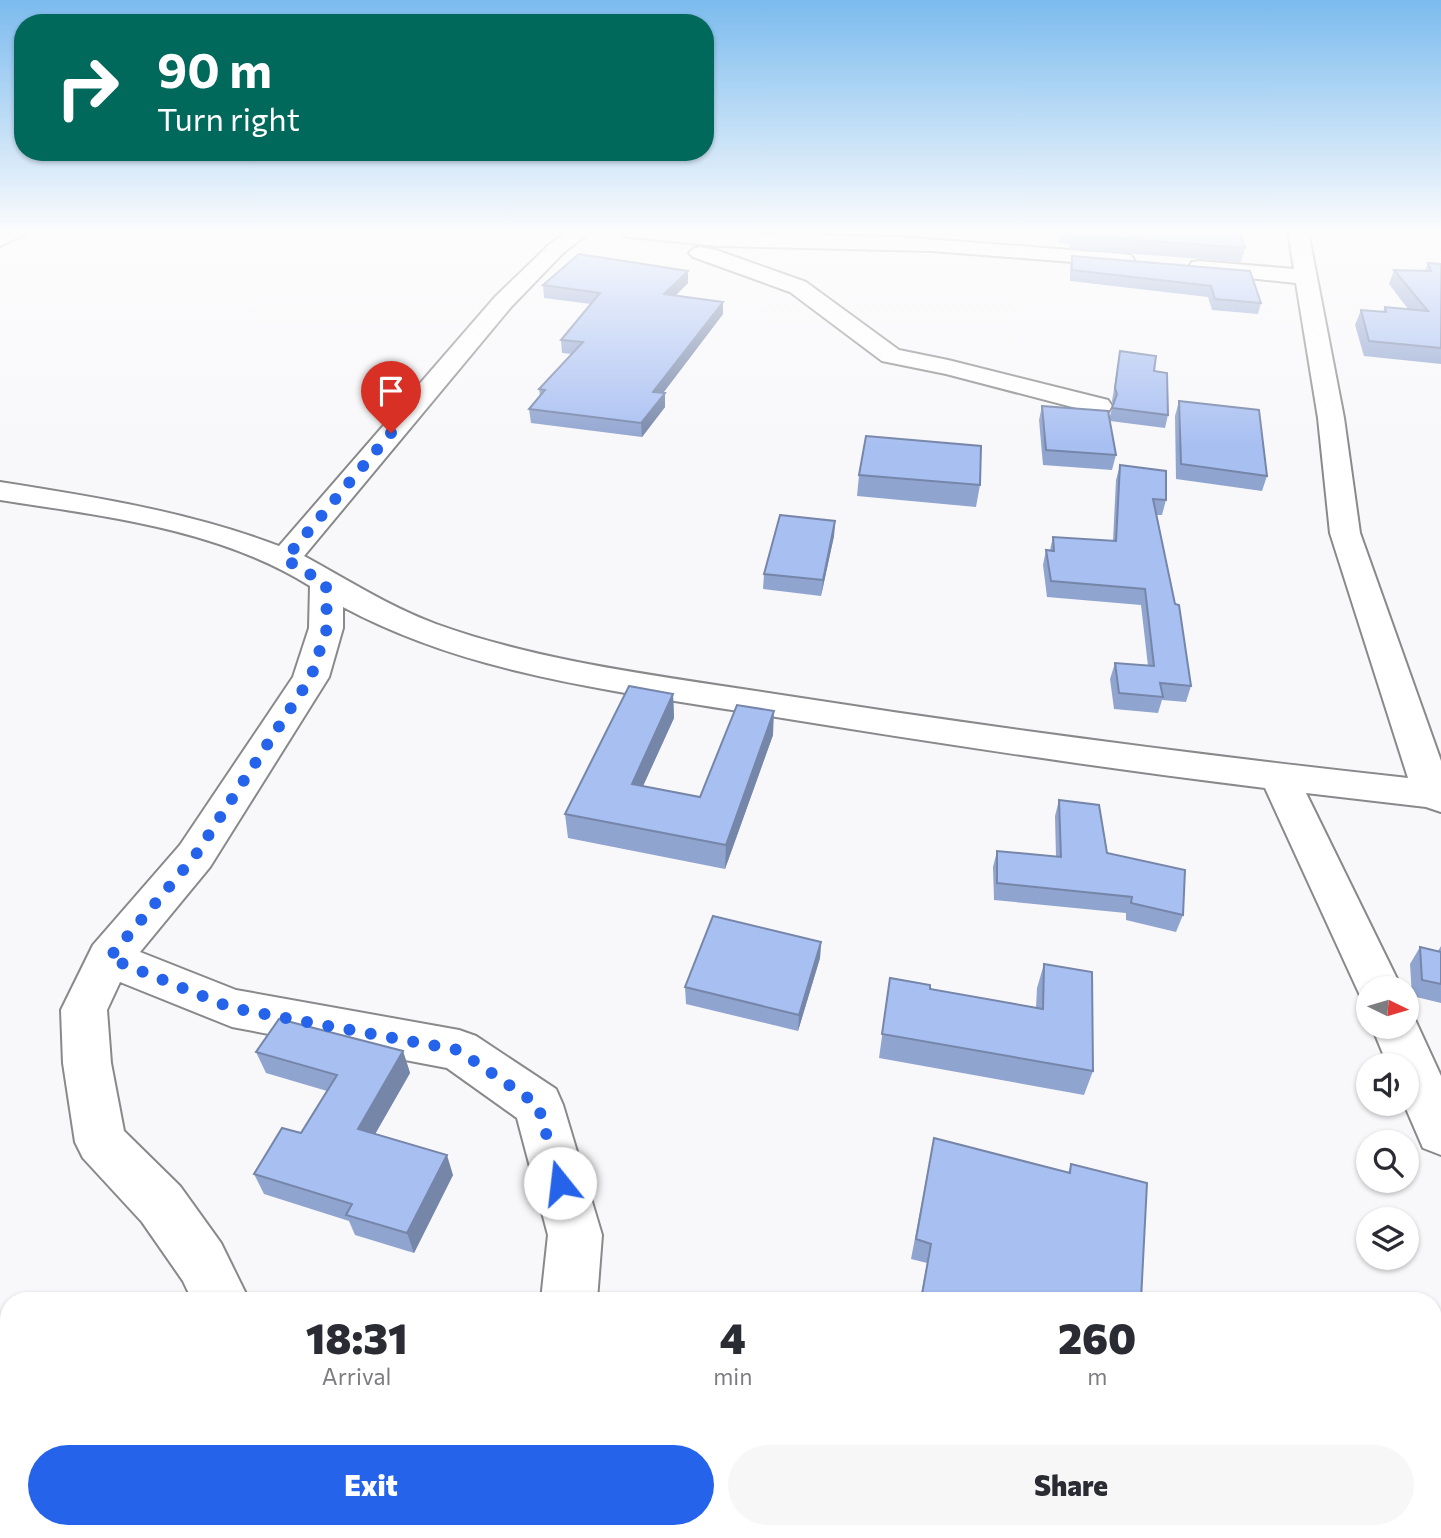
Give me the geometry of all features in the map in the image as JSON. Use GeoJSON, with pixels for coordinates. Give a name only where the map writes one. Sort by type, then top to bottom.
{"type":"FeatureCollection","features":[{"type":"Feature","properties":{"kind":"main road"},"geometry":{"type":"LineString","coordinates":[[285,559],[502,303]]}},
{"type":"Feature","properties":{"kind":"main road"},"geometry":{"type":"LineString","coordinates":[[819,303],[891,356],[962,370],[1100,406]]}},
{"type":"Feature","properties":{"kind":"main road"},"geometry":{"type":"LineString","coordinates":[[0,491],[106,508],[196,528],[285,559],[326,584],[442,640],[529,662],[879,723],[1280,779],[1438,796],[1345,533],[1331,418],[1311,303]]}},
{"type":"Feature","properties":{"kind":"main road"},"geometry":{"type":"LineString","coordinates":[[217,1292],[202,1262],[161,1204],[101,1142],[87,1063],[84,1010],[109,958],[195,856],[311,677],[327,628],[326,584]]}},
{"type":"Feature","properties":{"kind":"main road"},"geometry":{"type":"LineString","coordinates":[[1280,779],[1373,976]]}},
{"type":"Feature","properties":{"kind":"main road"},"geometry":{"type":"LineString","coordinates":[[109,958],[232,1008],[458,1050],[538,1105],[575,1234],[570,1292]]}},
{"type":"Feature","properties":{"kind":"main road"},"geometry":{"type":"LineString","coordinates":[[1401,1040],[1441,1132]]}},
{"type":"Feature","properties":{"kind":"building"},"geometry":{"type":"Polygon","coordinates":[[[592,303],[722,303],[653,392],[665,393],[641,423],[529,409],[545,390],[539,389],[583,342],[561,340],[592,303]]]}},
{"type":"Feature","properties":{"kind":"building"},"geometry":{"type":"Polygon","coordinates":[[[1421,303],[1441,303],[1441,348],[1369,341],[1361,310],[1386,312],[1385,307],[1428,311],[1421,303]]]}},
{"type":"Feature","properties":{"kind":"building"},"geometry":{"type":"Polygon","coordinates":[[[1120,351],[1156,356],[1154,371],[1167,373],[1168,415],[1112,408],[1117,394],[1115,388],[1120,351]]]}},
{"type":"Feature","properties":{"kind":"building"},"geometry":{"type":"Polygon","coordinates":[[[1179,401],[1259,410],[1267,476],[1181,464],[1179,401]]]}},
{"type":"Feature","properties":{"kind":"building"},"geometry":{"type":"Polygon","coordinates":[[[1042,406],[1108,411],[1116,455],[1046,450],[1042,406]]]}},
{"type":"Feature","properties":{"kind":"building"},"geometry":{"type":"Polygon","coordinates":[[[866,436],[981,446],[980,485],[859,475],[866,436]]]}},
{"type":"Feature","properties":{"kind":"building"},"geometry":{"type":"Polygon","coordinates":[[[1120,465],[1166,471],[1166,500],[1153,499],[1175,604],[1179,605],[1191,686],[1160,683],[1163,697],[1119,693],[1115,663],[1154,666],[1145,589],[1051,581],[1046,550],[1054,551],[1053,537],[1116,541],[1120,465]]]}},
{"type":"Feature","properties":{"kind":"building"},"geometry":{"type":"Polygon","coordinates":[[[780,515],[835,521],[823,580],[764,574],[780,515]]]}},
{"type":"Feature","properties":{"kind":"building"},"geometry":{"type":"Polygon","coordinates":[[[629,686],[673,694],[632,784],[700,797],[737,705],[774,711],[726,845],[565,814],[629,686]]]}},
{"type":"Feature","properties":{"kind":"building"},"geometry":{"type":"Polygon","coordinates":[[[1059,800],[1099,805],[1107,853],[1185,870],[1183,915],[1131,903],[1132,897],[997,883],[997,851],[1061,857],[1059,800]]]}},
{"type":"Feature","properties":{"kind":"building"},"geometry":{"type":"Polygon","coordinates":[[[713,916],[821,942],[799,1015],[685,987],[713,916]]]}},
{"type":"Feature","properties":{"kind":"building"},"geometry":{"type":"Polygon","coordinates":[[[1420,947],[1441,952],[1441,984],[1422,980],[1420,947]]]}},
{"type":"Feature","properties":{"kind":"building"},"geometry":{"type":"Polygon","coordinates":[[[1044,964],[1092,972],[1093,1071],[882,1034],[890,978],[930,985],[930,989],[1043,1009],[1044,964]]]}},
{"type":"Feature","properties":{"kind":"building"},"geometry":{"type":"Polygon","coordinates":[[[279,1019],[403,1051],[358,1129],[447,1155],[407,1233],[346,1215],[352,1204],[254,1174],[282,1128],[301,1133],[337,1075],[256,1052],[279,1019]]]}},
{"type":"Feature","properties":{"kind":"building"},"geometry":{"type":"Polygon","coordinates":[[[934,1138],[1070,1173],[1071,1164],[1147,1183],[1141,1292],[922,1292],[931,1244],[916,1239],[934,1138]]]}},
{"type":"Feature","properties":{"kind":"route"},"geometry":{"type":"LineString","coordinates":[[391,433],[285,559],[326,584],[327,628],[311,677],[195,856],[109,958],[232,1008],[458,1050],[538,1105],[560,1183]]}}]}
